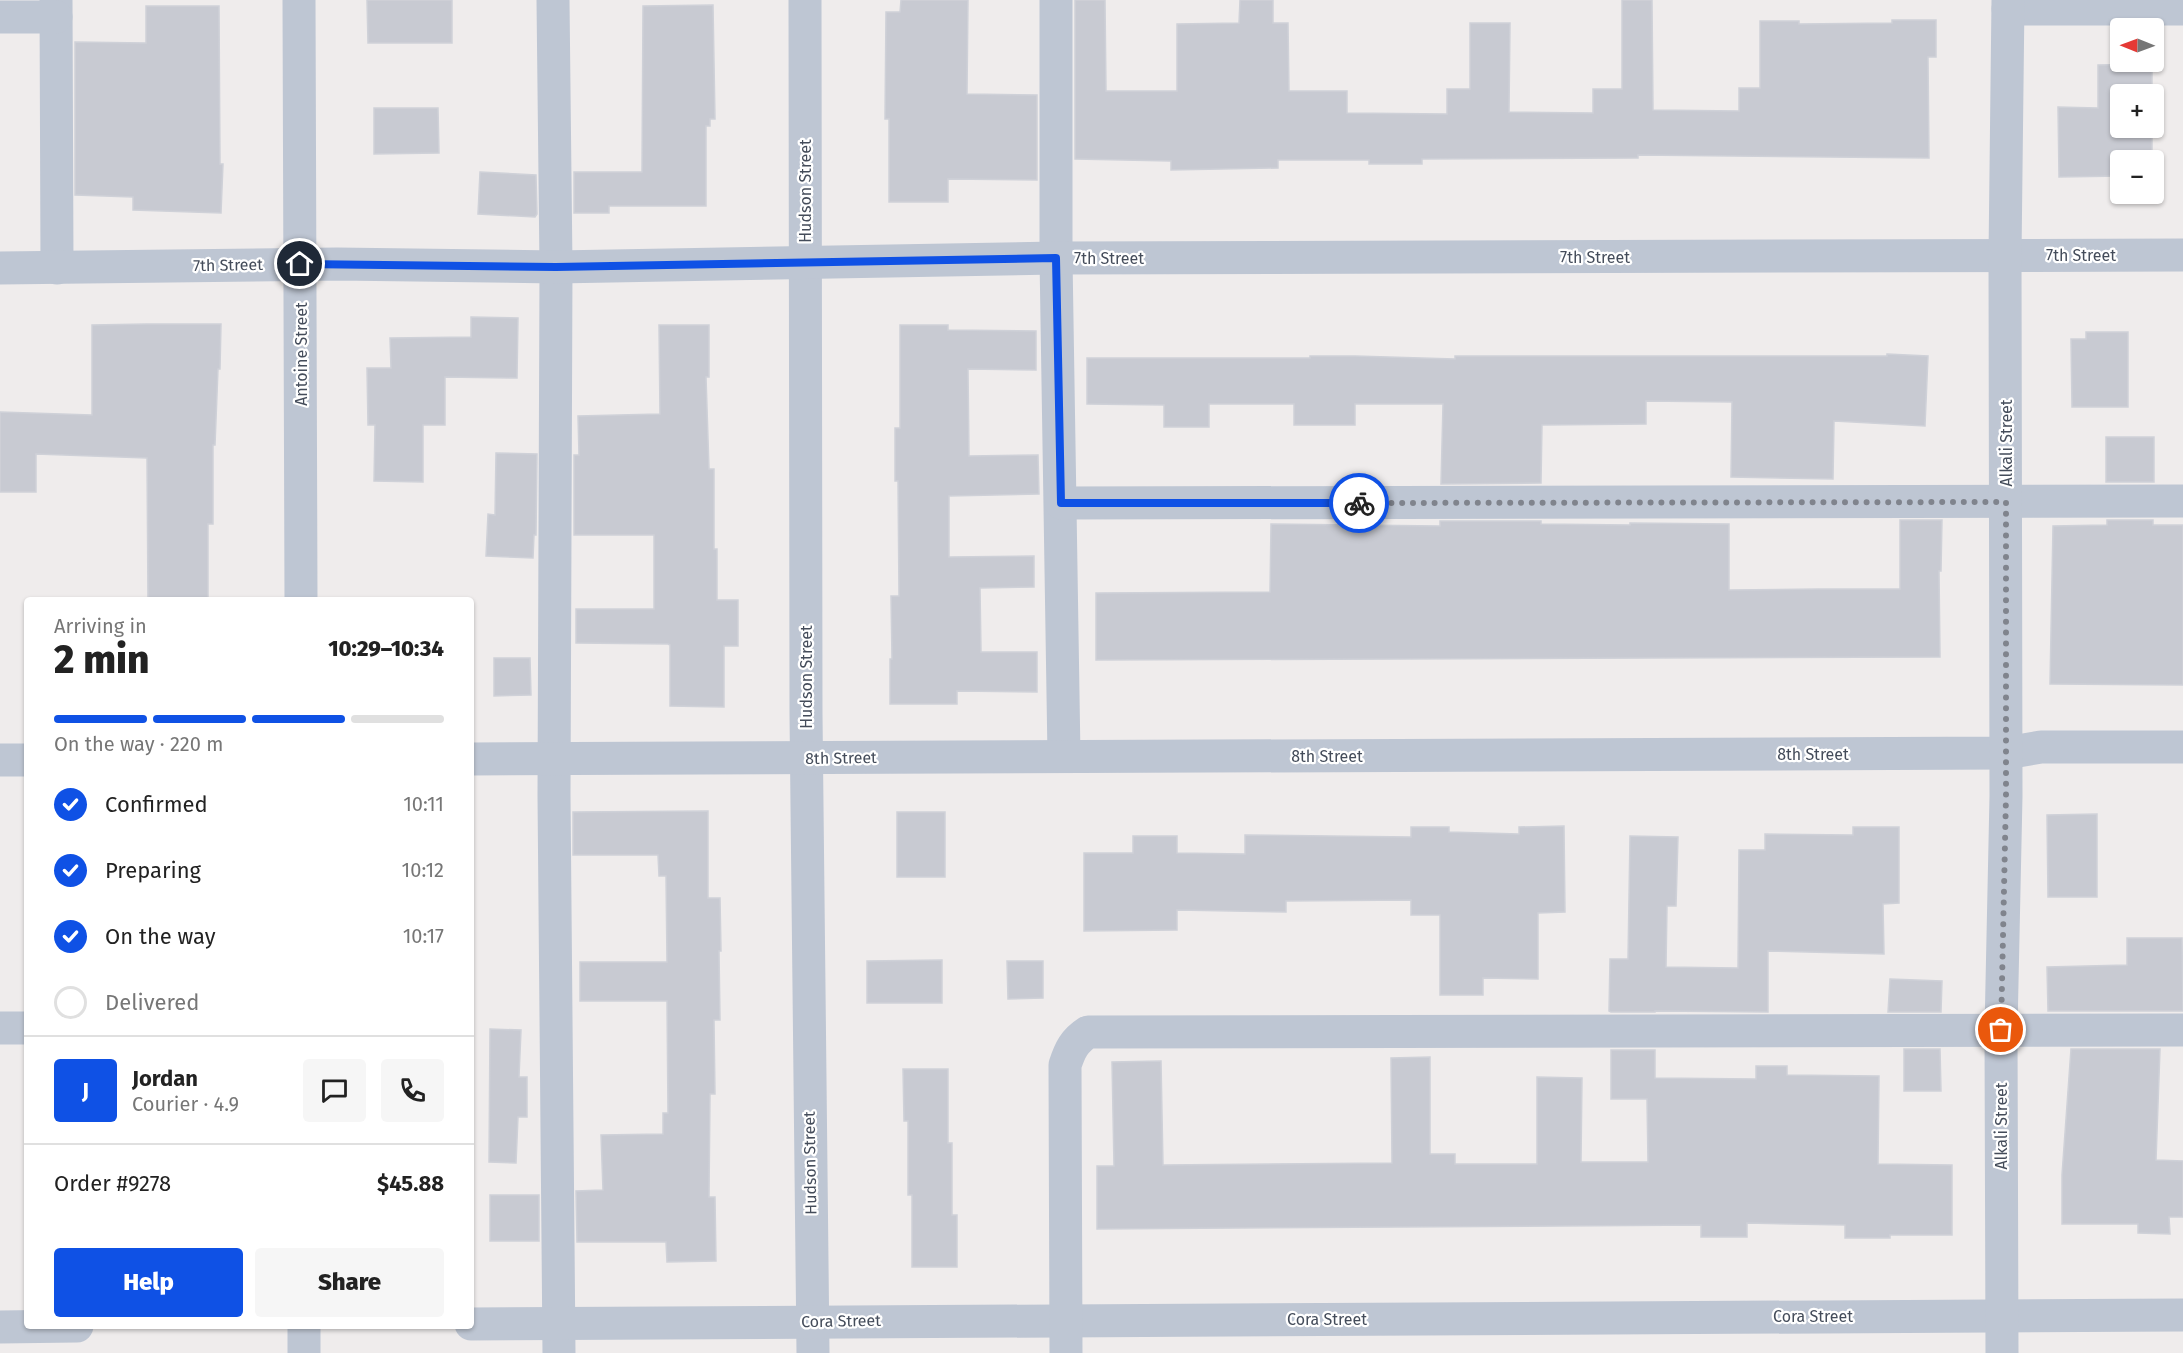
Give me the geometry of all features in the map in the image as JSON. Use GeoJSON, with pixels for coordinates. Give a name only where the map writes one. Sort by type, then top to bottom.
{"type":"FeatureCollection","features":[{"type":"Feature","properties":{"kind":"street","name":"Antoine Street"},"geometry":{"type":"LineString","coordinates":[[298,0],[301,597]]}},
{"type":"Feature","properties":{"kind":"street"},"geometry":{"type":"LineString","coordinates":[[553,0],[556,267],[554,758],[559,1339]]}},
{"type":"Feature","properties":{"kind":"street","name":"Hudson Street"},"geometry":{"type":"LineString","coordinates":[[805,0],[806,758],[813,1337]]}},
{"type":"Feature","properties":{"kind":"street"},"geometry":{"type":"LineString","coordinates":[[1056,0],[1056,258],[1064,756]]}},
{"type":"Feature","properties":{"kind":"street"},"geometry":{"type":"LineString","coordinates":[[2008,5],[2183,9]]}},
{"type":"Feature","properties":{"kind":"street","name":"Alkali Street"},"geometry":{"type":"LineString","coordinates":[[2002,1353],[2001,1030],[2006,753],[2005,256],[2008,5]]}},
{"type":"Feature","properties":{"kind":"street"},"geometry":{"type":"LineString","coordinates":[[0,17],[56,9],[57,268]]}},
{"type":"Feature","properties":{"kind":"street","name":"7th Street"},"geometry":{"type":"LineString","coordinates":[[0,268],[300,264],[556,267],[1056,258],[2183,255]]}},
{"type":"Feature","properties":{"kind":"street"},"geometry":{"type":"LineString","coordinates":[[1061,503],[2183,501]]}},
{"type":"Feature","properties":{"kind":"street","name":"8th Street"},"geometry":{"type":"LineString","coordinates":[[474,759],[2006,753],[2041,747],[2183,747]]}},
{"type":"Feature","properties":{"kind":"street"},"geometry":{"type":"LineString","coordinates":[[0,760],[24,760]]}},
{"type":"Feature","properties":{"kind":"street"},"geometry":{"type":"LineString","coordinates":[[0,1028],[24,1028]]}},
{"type":"Feature","properties":{"kind":"street"},"geometry":{"type":"LineString","coordinates":[[1066,1353],[1065,1065],[1070,1049],[1078,1038],[1088,1032],[2183,1030]]}},
{"type":"Feature","properties":{"kind":"street","name":"Cora Street"},"geometry":{"type":"LineString","coordinates":[[474,1325],[559,1339],[813,1337],[1066,1320],[2183,1315]]}},
{"type":"Feature","properties":{"kind":"street"},"geometry":{"type":"LineString","coordinates":[[0,1326],[24,1326]]}},
{"type":"Feature","properties":{"kind":"street"},"geometry":{"type":"LineString","coordinates":[[61,1329],[61,1353]]}},
{"type":"Feature","properties":{"kind":"street"},"geometry":{"type":"LineString","coordinates":[[304,1329],[304,1353]]}},
{"type":"Feature","properties":{"kind":"building"},"geometry":{"type":"Polygon","coordinates":[[[367,0],[452,0],[452,43],[368,43],[367,0]]]}},
{"type":"Feature","properties":{"kind":"building"},"geometry":{"type":"Polygon","coordinates":[[[901,0],[968,0],[967,94],[1037,95],[1037,180],[948,179],[948,202],[889,202],[889,119],[885,119],[886,12],[900,12],[901,0]]]}},
{"type":"Feature","properties":{"kind":"building"},"geometry":{"type":"Polygon","coordinates":[[[1075,0],[1105,0],[1106,91],[1177,91],[1177,24],[1239,23],[1240,0],[1273,0],[1273,23],[1288,23],[1289,91],[1347,91],[1347,113],[1447,114],[1447,89],[1470,89],[1470,23],[1510,23],[1509,112],[1593,113],[1593,89],[1622,89],[1622,0],[1652,0],[1653,110],[1739,111],[1739,88],[1760,88],[1760,21],[1799,21],[1799,24],[1936,20],[1936,57],[1928,57],[1929,158],[1638,155],[1638,158],[1422,159],[1422,164],[1369,164],[1369,160],[1278,160],[1278,168],[1171,170],[1171,161],[1075,159],[1075,0]]]}},
{"type":"Feature","properties":{"kind":"building"},"geometry":{"type":"Polygon","coordinates":[[[713,5],[715,119],[710,119],[710,126],[706,126],[706,206],[609,206],[609,213],[574,213],[574,172],[642,172],[643,6],[713,5]]]}},
{"type":"Feature","properties":{"kind":"building"},"geometry":{"type":"Polygon","coordinates":[[[146,6],[219,6],[220,164],[223,164],[221,213],[133,210],[133,197],[75,195],[75,42],[146,43],[146,6]]]}},
{"type":"Feature","properties":{"kind":"building"},"geometry":{"type":"Polygon","coordinates":[[[2098,65],[2110,65],[2110,72],[2152,72],[2152,84],[2110,84],[2110,138],[2152,138],[2152,150],[2110,150],[2110,176],[2059,177],[2058,107],[2098,108],[2098,65]]]}},
{"type":"Feature","properties":{"kind":"building"},"geometry":{"type":"Polygon","coordinates":[[[374,108],[438,108],[439,153],[374,154],[374,108]]]}},
{"type":"Feature","properties":{"kind":"building"},"geometry":{"type":"Polygon","coordinates":[[[480,172],[536,175],[537,214],[535,217],[478,214],[480,172]]]}},
{"type":"Feature","properties":{"kind":"building"},"geometry":{"type":"Polygon","coordinates":[[[471,317],[518,318],[517,378],[445,377],[445,425],[423,425],[423,482],[374,481],[375,425],[368,425],[367,368],[391,368],[390,338],[471,337],[471,317]]]}},
{"type":"Feature","properties":{"kind":"building"},"geometry":{"type":"Polygon","coordinates":[[[221,324],[215,445],[213,445],[213,524],[208,524],[208,597],[148,597],[147,458],[36,454],[36,492],[0,492],[0,412],[92,415],[92,325],[221,324]]]}},
{"type":"Feature","properties":{"kind":"building"},"geometry":{"type":"Polygon","coordinates":[[[659,325],[709,325],[709,377],[706,377],[709,469],[714,469],[714,549],[717,549],[717,600],[738,600],[738,646],[724,646],[724,707],[670,706],[670,645],[668,644],[576,643],[576,609],[654,609],[654,535],[574,535],[574,455],[579,455],[578,416],[660,414],[659,325]]]}},
{"type":"Feature","properties":{"kind":"building"},"geometry":{"type":"Polygon","coordinates":[[[900,325],[948,325],[948,330],[1036,331],[1036,370],[968,369],[969,456],[1038,455],[1039,494],[949,496],[949,557],[1034,556],[1034,587],[980,588],[981,652],[1037,652],[1037,692],[957,691],[957,704],[890,704],[891,596],[899,596],[895,428],[900,428],[900,325]]]}},
{"type":"Feature","properties":{"kind":"building"},"geometry":{"type":"Polygon","coordinates":[[[2086,332],[2128,332],[2128,407],[2072,407],[2071,339],[2086,339],[2086,332]]]}},
{"type":"Feature","properties":{"kind":"building"},"geometry":{"type":"Polygon","coordinates":[[[1887,354],[1928,356],[1925,426],[1834,421],[1833,479],[1731,477],[1732,402],[1646,401],[1646,424],[1542,425],[1541,483],[1441,484],[1443,404],[1355,404],[1355,425],[1294,425],[1294,404],[1209,404],[1209,427],[1164,427],[1164,405],[1087,404],[1087,358],[1355,356],[1455,359],[1455,356],[1887,356],[1887,354]]]}},
{"type":"Feature","properties":{"kind":"building"},"geometry":{"type":"Polygon","coordinates":[[[2106,437],[2154,437],[2154,482],[2106,482],[2106,437]]]}},
{"type":"Feature","properties":{"kind":"building"},"geometry":{"type":"Polygon","coordinates":[[[496,453],[537,454],[536,535],[534,535],[533,558],[486,556],[488,514],[495,515],[496,453]]]}},
{"type":"Feature","properties":{"kind":"building"},"geometry":{"type":"Polygon","coordinates":[[[1900,520],[1942,520],[1941,571],[1939,571],[1940,657],[1096,660],[1096,593],[1270,592],[1271,524],[1440,526],[1440,521],[1541,521],[1541,524],[1729,524],[1729,590],[1900,589],[1900,520]]]}},
{"type":"Feature","properties":{"kind":"building"},"geometry":{"type":"Polygon","coordinates":[[[2107,520],[2153,520],[2153,525],[2183,525],[2183,685],[2050,684],[2053,526],[2107,525],[2107,520]]]}},
{"type":"Feature","properties":{"kind":"building"},"geometry":{"type":"Polygon","coordinates":[[[494,658],[530,658],[531,695],[494,696],[494,658]]]}},
{"type":"Feature","properties":{"kind":"building"},"geometry":{"type":"Polygon","coordinates":[[[708,811],[708,898],[720,898],[721,951],[719,951],[720,1020],[714,1020],[715,1094],[710,1094],[709,1197],[715,1197],[716,1261],[667,1262],[666,1242],[577,1242],[576,1191],[603,1190],[601,1135],[663,1134],[663,1113],[668,1113],[667,1001],[580,1001],[580,962],[667,962],[666,876],[659,876],[658,855],[573,855],[573,812],[708,811]]]}},
{"type":"Feature","properties":{"kind":"building"},"geometry":{"type":"Polygon","coordinates":[[[897,812],[945,812],[945,877],[897,877],[897,812]]]}},
{"type":"Feature","properties":{"kind":"building"},"geometry":{"type":"Polygon","coordinates":[[[2097,814],[2097,897],[2048,897],[2047,815],[2097,814]]]}},
{"type":"Feature","properties":{"kind":"building"},"geometry":{"type":"Polygon","coordinates":[[[1564,826],[1565,912],[1538,913],[1538,979],[1483,978],[1483,995],[1440,995],[1440,915],[1411,915],[1411,900],[1286,901],[1286,912],[1177,910],[1177,930],[1084,931],[1084,853],[1133,853],[1133,836],[1177,836],[1177,853],[1245,854],[1245,835],[1411,837],[1411,827],[1449,827],[1449,832],[1519,834],[1519,827],[1564,826]]]}},
{"type":"Feature","properties":{"kind":"building"},"geometry":{"type":"Polygon","coordinates":[[[1853,827],[1899,827],[1899,903],[1883,904],[1884,954],[1768,951],[1768,1012],[1609,1011],[1610,959],[1628,959],[1630,836],[1678,837],[1676,906],[1667,906],[1666,967],[1738,968],[1739,850],[1765,850],[1765,834],[1853,835],[1853,827]]]}},
{"type":"Feature","properties":{"kind":"building"},"geometry":{"type":"Polygon","coordinates":[[[2127,938],[2182,938],[2183,1011],[2048,1011],[2047,967],[2127,965],[2127,938]]]}},
{"type":"Feature","properties":{"kind":"building"},"geometry":{"type":"Polygon","coordinates":[[[942,960],[942,1003],[867,1003],[867,961],[942,960]]]}},
{"type":"Feature","properties":{"kind":"building"},"geometry":{"type":"Polygon","coordinates":[[[1007,961],[1043,961],[1043,998],[1008,999],[1007,961]]]}},
{"type":"Feature","properties":{"kind":"building"},"geometry":{"type":"Polygon","coordinates":[[[1890,979],[1942,981],[1941,1012],[1888,1012],[1890,979]]]}},
{"type":"Feature","properties":{"kind":"building"},"geometry":{"type":"Polygon","coordinates":[[[490,1029],[521,1030],[519,1077],[527,1077],[527,1117],[518,1117],[516,1163],[489,1162],[490,1029]]]}},
{"type":"Feature","properties":{"kind":"building"},"geometry":{"type":"Polygon","coordinates":[[[1904,1049],[1940,1049],[1941,1091],[1904,1091],[1904,1049]]]}},
{"type":"Feature","properties":{"kind":"building"},"geometry":{"type":"Polygon","coordinates":[[[2071,1049],[2160,1049],[2156,1160],[2183,1161],[2183,1217],[2169,1217],[2170,1234],[2138,1233],[2138,1224],[2062,1224],[2062,1175],[2071,1049]]]}},
{"type":"Feature","properties":{"kind":"building"},"geometry":{"type":"Polygon","coordinates":[[[1611,1050],[1655,1050],[1655,1078],[1756,1079],[1756,1066],[1787,1066],[1787,1075],[1879,1076],[1878,1164],[1952,1165],[1952,1235],[1845,1238],[1845,1225],[1747,1223],[1747,1237],[1701,1237],[1701,1225],[1097,1229],[1097,1166],[1114,1166],[1112,1062],[1161,1061],[1163,1165],[1392,1163],[1391,1058],[1430,1057],[1430,1154],[1455,1154],[1455,1164],[1537,1164],[1537,1077],[1582,1078],[1581,1162],[1648,1162],[1647,1099],[1611,1099],[1611,1050]]]}},
{"type":"Feature","properties":{"kind":"building"},"geometry":{"type":"Polygon","coordinates":[[[903,1069],[948,1069],[948,1143],[952,1143],[952,1215],[957,1215],[957,1267],[912,1267],[912,1195],[908,1195],[908,1121],[904,1121],[903,1069]]]}},
{"type":"Feature","properties":{"kind":"building"},"geometry":{"type":"Polygon","coordinates":[[[490,1195],[539,1195],[539,1241],[490,1241],[490,1195]]]}},
{"type":"Feature","properties":{"kind":"way so far"},"geometry":{"type":"LineString","coordinates":[[1359,503],[2006,502],[2006,796],[2001,1030]]}},
{"type":"Feature","properties":{"kind":"route"},"geometry":{"type":"LineString","coordinates":[[300,264],[556,267],[1056,258],[1061,503],[1359,503]]}}]}
